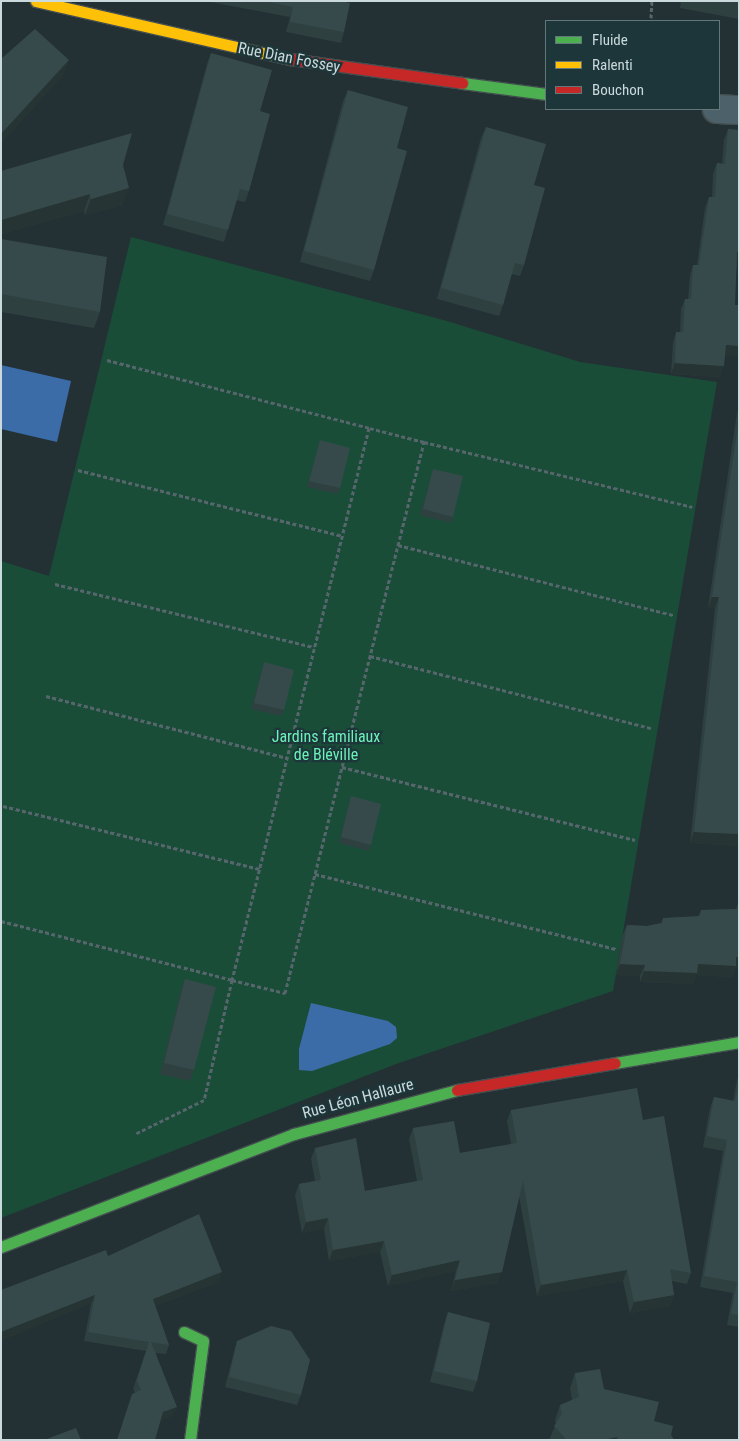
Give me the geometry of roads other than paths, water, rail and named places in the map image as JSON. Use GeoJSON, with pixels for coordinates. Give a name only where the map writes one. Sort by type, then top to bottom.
{"type":"FeatureCollection","features":[{"type":"Feature","properties":{"kind":"street","name":"Rue Dian Fossey"},"geometry":{"type":"LineString","coordinates":[[36,1],[298,61],[545,94]]}},
{"type":"Feature","properties":{"kind":"street"},"geometry":{"type":"LineString","coordinates":[[720,109],[739,110]]}},
{"type":"Feature","properties":{"kind":"street","name":"Rue Léon Hallaure"},"geometry":{"type":"LineString","coordinates":[[1,1246],[294,1134],[387,1108],[458,1090],[739,1042]]}},
{"type":"Feature","properties":{"kind":"street"},"geometry":{"type":"LineString","coordinates":[[184,1332],[203,1341],[190,1440]]}},
{"type":"Feature","properties":{"kind":"water"},"geometry":{"type":"Polygon","coordinates":[[[1,365],[71,381],[57,442],[1,429],[1,365]]]}},
{"type":"Feature","properties":{"kind":"water"},"geometry":{"type":"Polygon","coordinates":[[[311,1003],[388,1021],[396,1027],[397,1038],[390,1044],[312,1071],[299,1070],[299,1049],[311,1003]]]}},
{"type":"Feature","properties":{"kind":"park label","name":"Jardins familiaux de Bléville"},"geometry":{"type":"Point","coordinates":[326,746]}}]}
